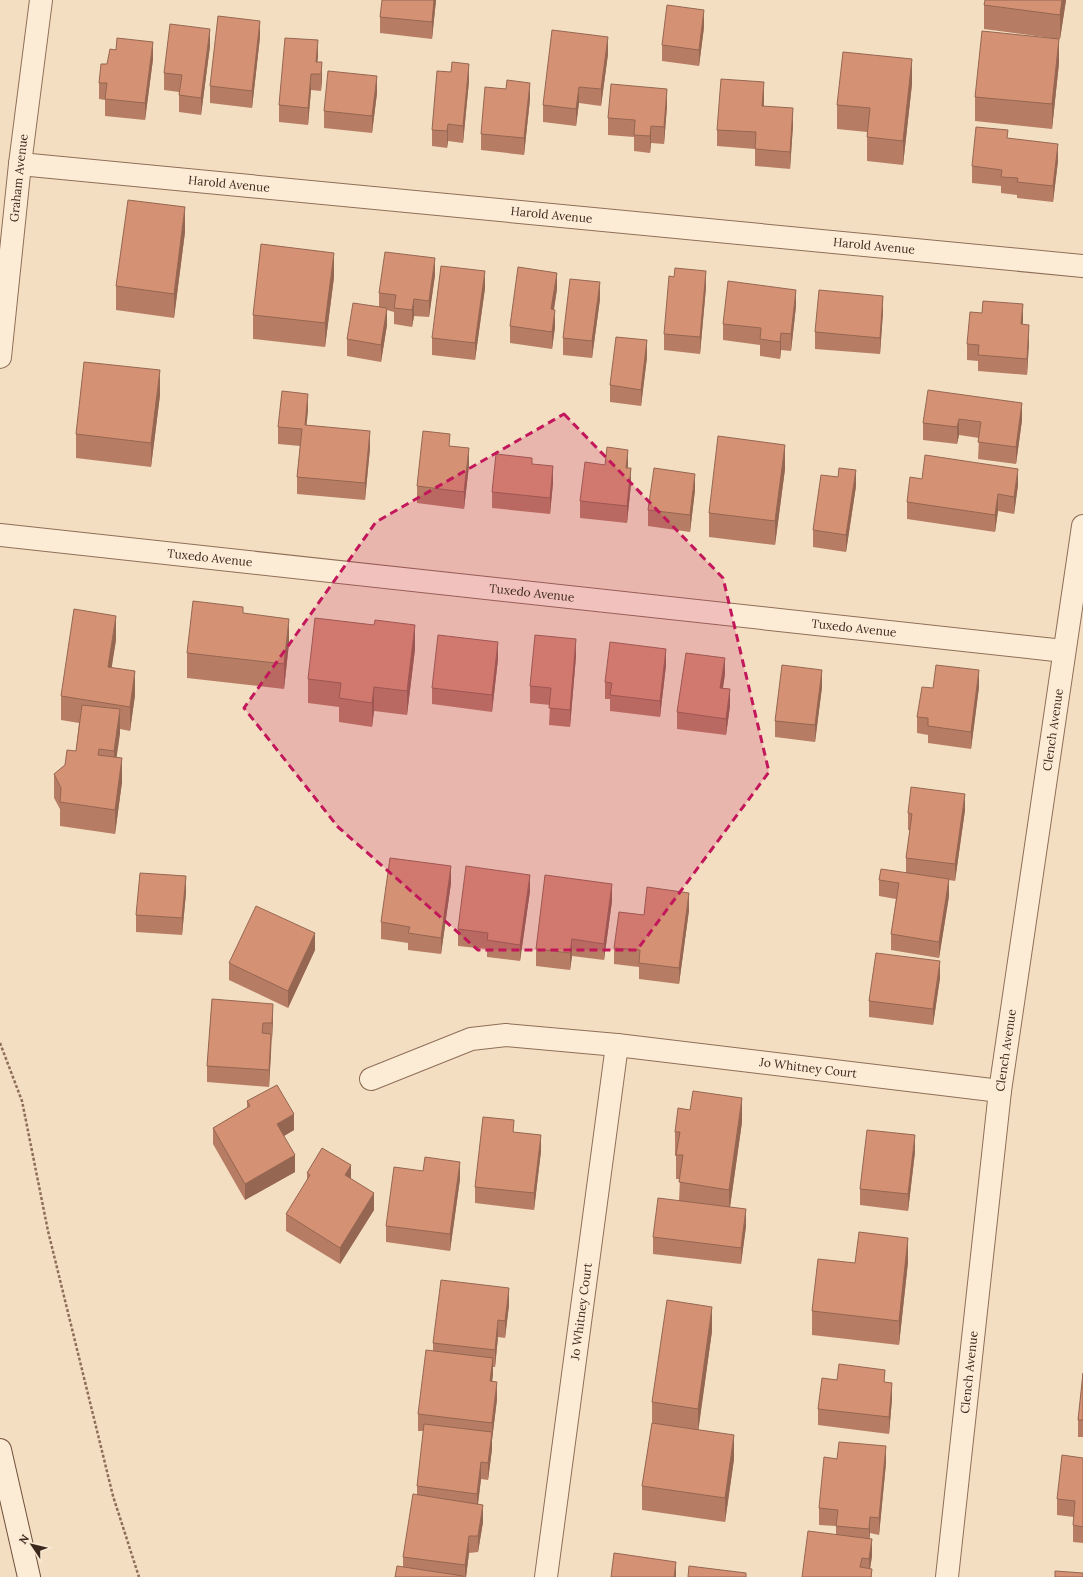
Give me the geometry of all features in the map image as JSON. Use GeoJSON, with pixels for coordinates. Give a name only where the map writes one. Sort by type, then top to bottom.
{"type":"FeatureCollection","features":[{"type":"Feature","properties":{"kind":"street","name":"Graham Avenue"},"geometry":{"type":"LineString","coordinates":[[0,357],[20,164],[41,0]]}},
{"type":"Feature","properties":{"kind":"street","name":"Harold Avenue"},"geometry":{"type":"LineString","coordinates":[[20,164],[1083,266]]}},
{"type":"Feature","properties":{"kind":"street","name":"Clench Avenue"},"geometry":{"type":"LineString","coordinates":[[947,1577],[1000,1091],[1083,526]]}},
{"type":"Feature","properties":{"kind":"street","name":"Tuxedo Avenue"},"geometry":{"type":"LineString","coordinates":[[0,535],[1064,651]]}},
{"type":"Feature","properties":{"kind":"street","name":"Jo Whitney Court"},"geometry":{"type":"LineString","coordinates":[[371,1079],[471,1039],[506,1035],[617,1045],[1000,1091]]}},
{"type":"Feature","properties":{"kind":"street","name":"Jo Whitney Court"},"geometry":{"type":"LineString","coordinates":[[546,1577],[617,1045]]}},
{"type":"Feature","properties":{"kind":"street"},"geometry":{"type":"LineString","coordinates":[[0,1450],[29,1577]]}},
{"type":"Feature","properties":{"kind":"path"},"geometry":{"type":"LineString","coordinates":[[0,1043],[22,1101],[48,1230],[113,1496],[139,1577]]}},
{"type":"Feature","properties":{"kind":"highlighted area"},"geometry":{"type":"Polygon","coordinates":[[[564,414],[723,578],[769,772],[637,950],[478,950],[338,827],[244,708],[376,522],[564,414]]]}},
{"type":"Feature","properties":{"kind":"building"},"geometry":{"type":"Polygon","coordinates":[[[382,0],[434,0],[432,22],[380,17],[382,0]]]}},
{"type":"Feature","properties":{"kind":"building"},"geometry":{"type":"Polygon","coordinates":[[[985,0],[1062,0],[1060,15],[984,5],[985,0]]]}},
{"type":"Feature","properties":{"kind":"building"},"geometry":{"type":"Polygon","coordinates":[[[667,5],[704,10],[699,50],[662,45],[667,5]]]}},
{"type":"Feature","properties":{"kind":"building"},"geometry":{"type":"Polygon","coordinates":[[[218,16],[260,21],[252,91],[210,86],[218,16]]]}},
{"type":"Feature","properties":{"kind":"building"},"geometry":{"type":"Polygon","coordinates":[[[170,24],[210,29],[201,98],[179,95],[182,75],[164,73],[170,24]]]}},
{"type":"Feature","properties":{"kind":"building"},"geometry":{"type":"Polygon","coordinates":[[[552,30],[608,37],[601,89],[579,87],[576,109],[543,105],[552,30]]]}},
{"type":"Feature","properties":{"kind":"building"},"geometry":{"type":"Polygon","coordinates":[[[982,31],[1059,39],[1052,104],[975,97],[982,31]]]}},
{"type":"Feature","properties":{"kind":"building"},"geometry":{"type":"Polygon","coordinates":[[[117,38],[153,42],[145,103],[105,99],[107,83],[99,83],[101,64],[107,64],[110,49],[116,50],[117,38]]]}},
{"type":"Feature","properties":{"kind":"building"},"geometry":{"type":"Polygon","coordinates":[[[285,38],[318,40],[316,62],[322,62],[321,74],[311,74],[308,108],[279,105],[285,38]]]}},
{"type":"Feature","properties":{"kind":"building"},"geometry":{"type":"Polygon","coordinates":[[[843,52],[912,59],[903,141],[867,137],[870,108],[837,105],[843,52]]]}},
{"type":"Feature","properties":{"kind":"building"},"geometry":{"type":"Polygon","coordinates":[[[452,62],[469,64],[463,126],[448,124],[447,131],[432,130],[437,71],[451,72],[452,62]]]}},
{"type":"Feature","properties":{"kind":"building"},"geometry":{"type":"Polygon","coordinates":[[[328,71],[377,76],[372,116],[324,111],[328,71]]]}},
{"type":"Feature","properties":{"kind":"building"},"geometry":{"type":"Polygon","coordinates":[[[721,79],[764,82],[762,106],[793,108],[790,152],[755,149],[756,132],[717,130],[721,79]]]}},
{"type":"Feature","properties":{"kind":"building"},"geometry":{"type":"Polygon","coordinates":[[[507,80],[530,83],[524,138],[481,134],[485,87],[506,89],[507,80]]]}},
{"type":"Feature","properties":{"kind":"building"},"geometry":{"type":"Polygon","coordinates":[[[611,84],[667,89],[664,127],[651,126],[650,136],[634,135],[635,120],[608,118],[611,84]]]}},
{"type":"Feature","properties":{"kind":"building"},"geometry":{"type":"Polygon","coordinates":[[[976,127],[1008,130],[1007,138],[1058,144],[1053,186],[1017,182],[1018,178],[1001,177],[1002,170],[972,166],[976,127]]]}},
{"type":"Feature","properties":{"kind":"building"},"geometry":{"type":"Polygon","coordinates":[[[128,200],[185,207],[174,294],[116,286],[128,200]]]}},
{"type":"Feature","properties":{"kind":"building"},"geometry":{"type":"Polygon","coordinates":[[[261,244],[334,253],[325,323],[253,315],[261,244]]]}},
{"type":"Feature","properties":{"kind":"building"},"geometry":{"type":"Polygon","coordinates":[[[385,252],[435,258],[429,301],[414,299],[412,310],[394,308],[396,295],[379,293],[385,252]]]}},
{"type":"Feature","properties":{"kind":"building"},"geometry":{"type":"Polygon","coordinates":[[[441,266],[485,271],[475,343],[432,338],[441,266]]]}},
{"type":"Feature","properties":{"kind":"building"},"geometry":{"type":"Polygon","coordinates":[[[518,267],[557,273],[551,309],[555,310],[552,332],[510,326],[518,267]]]}},
{"type":"Feature","properties":{"kind":"building"},"geometry":{"type":"Polygon","coordinates":[[[675,268],[706,271],[700,337],[664,334],[669,276],[674,277],[675,268]]]}},
{"type":"Feature","properties":{"kind":"building"},"geometry":{"type":"Polygon","coordinates":[[[570,279],[600,282],[592,341],[563,338],[570,279]]]}},
{"type":"Feature","properties":{"kind":"building"},"geometry":{"type":"Polygon","coordinates":[[[728,281],[796,290],[791,334],[781,333],[780,342],[760,339],[761,328],[723,324],[728,281]]]}},
{"type":"Feature","properties":{"kind":"building"},"geometry":{"type":"Polygon","coordinates":[[[819,290],[883,296],[880,338],[815,332],[819,290]]]}},
{"type":"Feature","properties":{"kind":"building"},"geometry":{"type":"Polygon","coordinates":[[[983,301],[1023,304],[1021,324],[1029,325],[1027,359],[978,355],[979,345],[967,344],[970,312],[982,313],[983,301]]]}},
{"type":"Feature","properties":{"kind":"building"},"geometry":{"type":"Polygon","coordinates":[[[353,303],[387,308],[381,345],[347,339],[353,303]]]}},
{"type":"Feature","properties":{"kind":"building"},"geometry":{"type":"Polygon","coordinates":[[[616,337],[647,340],[641,390],[610,385],[616,337]]]}},
{"type":"Feature","properties":{"kind":"building"},"geometry":{"type":"Polygon","coordinates":[[[84,362],[160,370],[151,443],[76,434],[84,362]]]}},
{"type":"Feature","properties":{"kind":"building"},"geometry":{"type":"Polygon","coordinates":[[[928,390],[1022,403],[1016,447],[978,442],[981,422],[959,419],[957,427],[923,423],[928,390]]]}},
{"type":"Feature","properties":{"kind":"building"},"geometry":{"type":"Polygon","coordinates":[[[282,391],[308,394],[305,425],[370,431],[365,483],[297,477],[302,429],[278,427],[282,391]]]}},
{"type":"Feature","properties":{"kind":"building"},"geometry":{"type":"Polygon","coordinates":[[[423,431],[450,434],[449,446],[469,448],[464,492],[417,486],[423,431]]]}},
{"type":"Feature","properties":{"kind":"building"},"geometry":{"type":"Polygon","coordinates":[[[718,436],[785,445],[775,521],[709,513],[718,436]]]}},
{"type":"Feature","properties":{"kind":"building"},"geometry":{"type":"Polygon","coordinates":[[[607,447],[628,450],[626,468],[631,468],[627,506],[580,501],[585,462],[605,465],[607,447]]]}},
{"type":"Feature","properties":{"kind":"building"},"geometry":{"type":"Polygon","coordinates":[[[496,454],[532,458],[532,464],[553,466],[550,498],[492,492],[496,454]]]}},
{"type":"Feature","properties":{"kind":"building"},"geometry":{"type":"Polygon","coordinates":[[[925,455],[1018,469],[1014,497],[998,494],[995,515],[907,502],[910,477],[922,479],[925,455]]]}},
{"type":"Feature","properties":{"kind":"building"},"geometry":{"type":"Polygon","coordinates":[[[654,468],[695,474],[690,515],[648,510],[654,468]]]}},
{"type":"Feature","properties":{"kind":"building"},"geometry":{"type":"Polygon","coordinates":[[[839,468],[856,470],[846,535],[813,530],[821,475],[838,477],[839,468]]]}},
{"type":"Feature","properties":{"kind":"building"},"geometry":{"type":"Polygon","coordinates":[[[193,601],[243,607],[243,613],[289,619],[284,664],[187,653],[193,601]]]}},
{"type":"Feature","properties":{"kind":"building"},"geometry":{"type":"Polygon","coordinates":[[[74,609],[116,616],[108,667],[135,671],[130,707],[61,696],[74,609]]]}},
{"type":"Feature","properties":{"kind":"building"},"geometry":{"type":"Polygon","coordinates":[[[315,618],[374,625],[375,620],[415,625],[407,691],[374,687],[372,703],[339,698],[341,683],[308,679],[315,618]]]}},
{"type":"Feature","properties":{"kind":"building"},"geometry":{"type":"Polygon","coordinates":[[[438,635],[498,642],[492,695],[432,688],[438,635]]]}},
{"type":"Feature","properties":{"kind":"building"},"geometry":{"type":"Polygon","coordinates":[[[535,635],[576,639],[570,710],[549,708],[551,688],[530,686],[535,635]]]}},
{"type":"Feature","properties":{"kind":"building"},"geometry":{"type":"Polygon","coordinates":[[[610,642],[666,649],[660,701],[610,695],[612,683],[605,682],[610,642]]]}},
{"type":"Feature","properties":{"kind":"building"},"geometry":{"type":"Polygon","coordinates":[[[686,653],[725,658],[720,688],[730,689],[726,719],[677,712],[686,653]]]}},
{"type":"Feature","properties":{"kind":"building"},"geometry":{"type":"Polygon","coordinates":[[[782,665],[822,670],[815,725],[775,721],[782,665]]]}},
{"type":"Feature","properties":{"kind":"building"},"geometry":{"type":"Polygon","coordinates":[[[936,665],[979,670],[971,732],[928,726],[928,718],[917,717],[922,687],[933,688],[936,665]]]}},
{"type":"Feature","properties":{"kind":"building"},"geometry":{"type":"Polygon","coordinates":[[[82,705],[120,709],[114,751],[99,749],[98,755],[122,758],[115,810],[60,802],[61,788],[54,774],[65,765],[67,750],[76,751],[82,705]]]}},
{"type":"Feature","properties":{"kind":"building"},"geometry":{"type":"Polygon","coordinates":[[[911,787],[965,794],[955,864],[906,858],[912,814],[908,813],[911,787]]]}},
{"type":"Feature","properties":{"kind":"building"},"geometry":{"type":"Polygon","coordinates":[[[390,858],[451,866],[441,938],[408,933],[410,927],[381,922],[390,858]]]}},
{"type":"Feature","properties":{"kind":"building"},"geometry":{"type":"Polygon","coordinates":[[[466,866],[530,875],[520,945],[487,940],[488,933],[458,929],[466,866]]]}},
{"type":"Feature","properties":{"kind":"building"},"geometry":{"type":"Polygon","coordinates":[[[881,869],[949,879],[939,942],[891,934],[899,883],[879,880],[881,869]]]}},
{"type":"Feature","properties":{"kind":"building"},"geometry":{"type":"Polygon","coordinates":[[[140,873],[186,876],[182,918],[136,915],[140,873]]]}},
{"type":"Feature","properties":{"kind":"building"},"geometry":{"type":"Polygon","coordinates":[[[545,875],[612,884],[604,944],[572,939],[570,953],[536,949],[545,875]]]}},
{"type":"Feature","properties":{"kind":"building"},"geometry":{"type":"Polygon","coordinates":[[[647,887],[689,893],[679,968],[639,963],[640,950],[614,948],[619,912],[644,915],[647,887]]]}},
{"type":"Feature","properties":{"kind":"building"},"geometry":{"type":"Polygon","coordinates":[[[256,906],[315,933],[288,991],[229,963],[256,906]]]}},
{"type":"Feature","properties":{"kind":"building"},"geometry":{"type":"Polygon","coordinates":[[[876,953],[940,961],[933,1009],[869,1001],[876,953]]]}},
{"type":"Feature","properties":{"kind":"building"},"geometry":{"type":"Polygon","coordinates":[[[212,999],[273,1004],[272,1023],[263,1023],[262,1033],[271,1034],[269,1070],[207,1066],[212,999]]]}},
{"type":"Feature","properties":{"kind":"building"},"geometry":{"type":"Polygon","coordinates":[[[277,1085],[294,1114],[277,1124],[295,1155],[245,1184],[213,1128],[250,1106],[247,1101],[277,1085]]]}},
{"type":"Feature","properties":{"kind":"building"},"geometry":{"type":"Polygon","coordinates":[[[693,1091],[742,1098],[729,1190],[679,1182],[683,1155],[676,1155],[680,1132],[675,1132],[678,1108],[690,1110],[693,1091]]]}},
{"type":"Feature","properties":{"kind":"building"},"geometry":{"type":"Polygon","coordinates":[[[483,1117],[514,1120],[513,1132],[541,1135],[534,1193],[475,1187],[483,1117]]]}},
{"type":"Feature","properties":{"kind":"building"},"geometry":{"type":"Polygon","coordinates":[[[867,1130],[915,1135],[908,1194],[860,1189],[867,1130]]]}},
{"type":"Feature","properties":{"kind":"building"},"geometry":{"type":"Polygon","coordinates":[[[322,1148],[351,1165],[345,1175],[374,1193],[340,1248],[286,1214],[310,1175],[307,1173],[322,1148]]]}},
{"type":"Feature","properties":{"kind":"building"},"geometry":{"type":"Polygon","coordinates":[[[425,1157],[460,1162],[450,1234],[386,1226],[394,1167],[423,1171],[425,1157]]]}},
{"type":"Feature","properties":{"kind":"building"},"geometry":{"type":"Polygon","coordinates":[[[658,1198],[746,1209],[741,1248],[653,1237],[658,1198]]]}},
{"type":"Feature","properties":{"kind":"building"},"geometry":{"type":"Polygon","coordinates":[[[859,1232],[908,1238],[899,1321],[812,1311],[818,1259],[855,1263],[859,1232]]]}},
{"type":"Feature","properties":{"kind":"building"},"geometry":{"type":"Polygon","coordinates":[[[441,1280],[509,1288],[505,1321],[498,1320],[495,1350],[433,1343],[441,1280]]]}},
{"type":"Feature","properties":{"kind":"building"},"geometry":{"type":"Polygon","coordinates":[[[667,1300],[712,1307],[698,1409],[652,1402],[667,1300]]]}},
{"type":"Feature","properties":{"kind":"building"},"geometry":{"type":"Polygon","coordinates":[[[426,1350],[493,1358],[490,1381],[497,1382],[492,1423],[418,1414],[426,1350]]]}},
{"type":"Feature","properties":{"kind":"building"},"geometry":{"type":"Polygon","coordinates":[[[839,1364],[885,1370],[884,1382],[892,1383],[889,1417],[818,1409],[822,1378],[837,1380],[839,1364]]]}},
{"type":"Feature","properties":{"kind":"building"},"geometry":{"type":"Polygon","coordinates":[[[1083,1373],[1083,1420],[1078,1420],[1083,1373]]]}},
{"type":"Feature","properties":{"kind":"building"},"geometry":{"type":"Polygon","coordinates":[[[652,1423],[734,1435],[725,1498],[642,1486],[652,1423]]]}},
{"type":"Feature","properties":{"kind":"building"},"geometry":{"type":"Polygon","coordinates":[[[424,1424],[492,1432],[488,1463],[481,1462],[477,1494],[417,1486],[424,1424]]]}},
{"type":"Feature","properties":{"kind":"building"},"geometry":{"type":"Polygon","coordinates":[[[839,1442],[886,1446],[879,1518],[870,1517],[869,1529],[836,1526],[838,1510],[819,1508],[824,1457],[837,1459],[839,1442]]]}},
{"type":"Feature","properties":{"kind":"building"},"geometry":{"type":"Polygon","coordinates":[[[1062,1455],[1083,1458],[1083,1527],[1073,1525],[1075,1501],[1057,1499],[1062,1455]]]}},
{"type":"Feature","properties":{"kind":"building"},"geometry":{"type":"Polygon","coordinates":[[[413,1494],[483,1505],[478,1536],[469,1536],[465,1565],[403,1557],[413,1494]]]}},
{"type":"Feature","properties":{"kind":"building"},"geometry":{"type":"Polygon","coordinates":[[[808,1531],[872,1539],[869,1559],[862,1558],[860,1567],[872,1569],[871,1577],[802,1577],[808,1531]]]}},
{"type":"Feature","properties":{"kind":"building"},"geometry":{"type":"Polygon","coordinates":[[[614,1553],[676,1562],[674,1577],[611,1577],[614,1553]]]}},
{"type":"Feature","properties":{"kind":"building"},"geometry":{"type":"Polygon","coordinates":[[[397,1566],[463,1576],[463,1577],[395,1577],[397,1566]]]}},
{"type":"Feature","properties":{"kind":"building"},"geometry":{"type":"Polygon","coordinates":[[[689,1566],[746,1573],[746,1577],[688,1577],[689,1566]]]}},
{"type":"Feature","properties":{"kind":"building"},"geometry":{"type":"Polygon","coordinates":[[[1055,1571],[1083,1573],[1083,1577],[1055,1577],[1055,1571]]]}}]}
